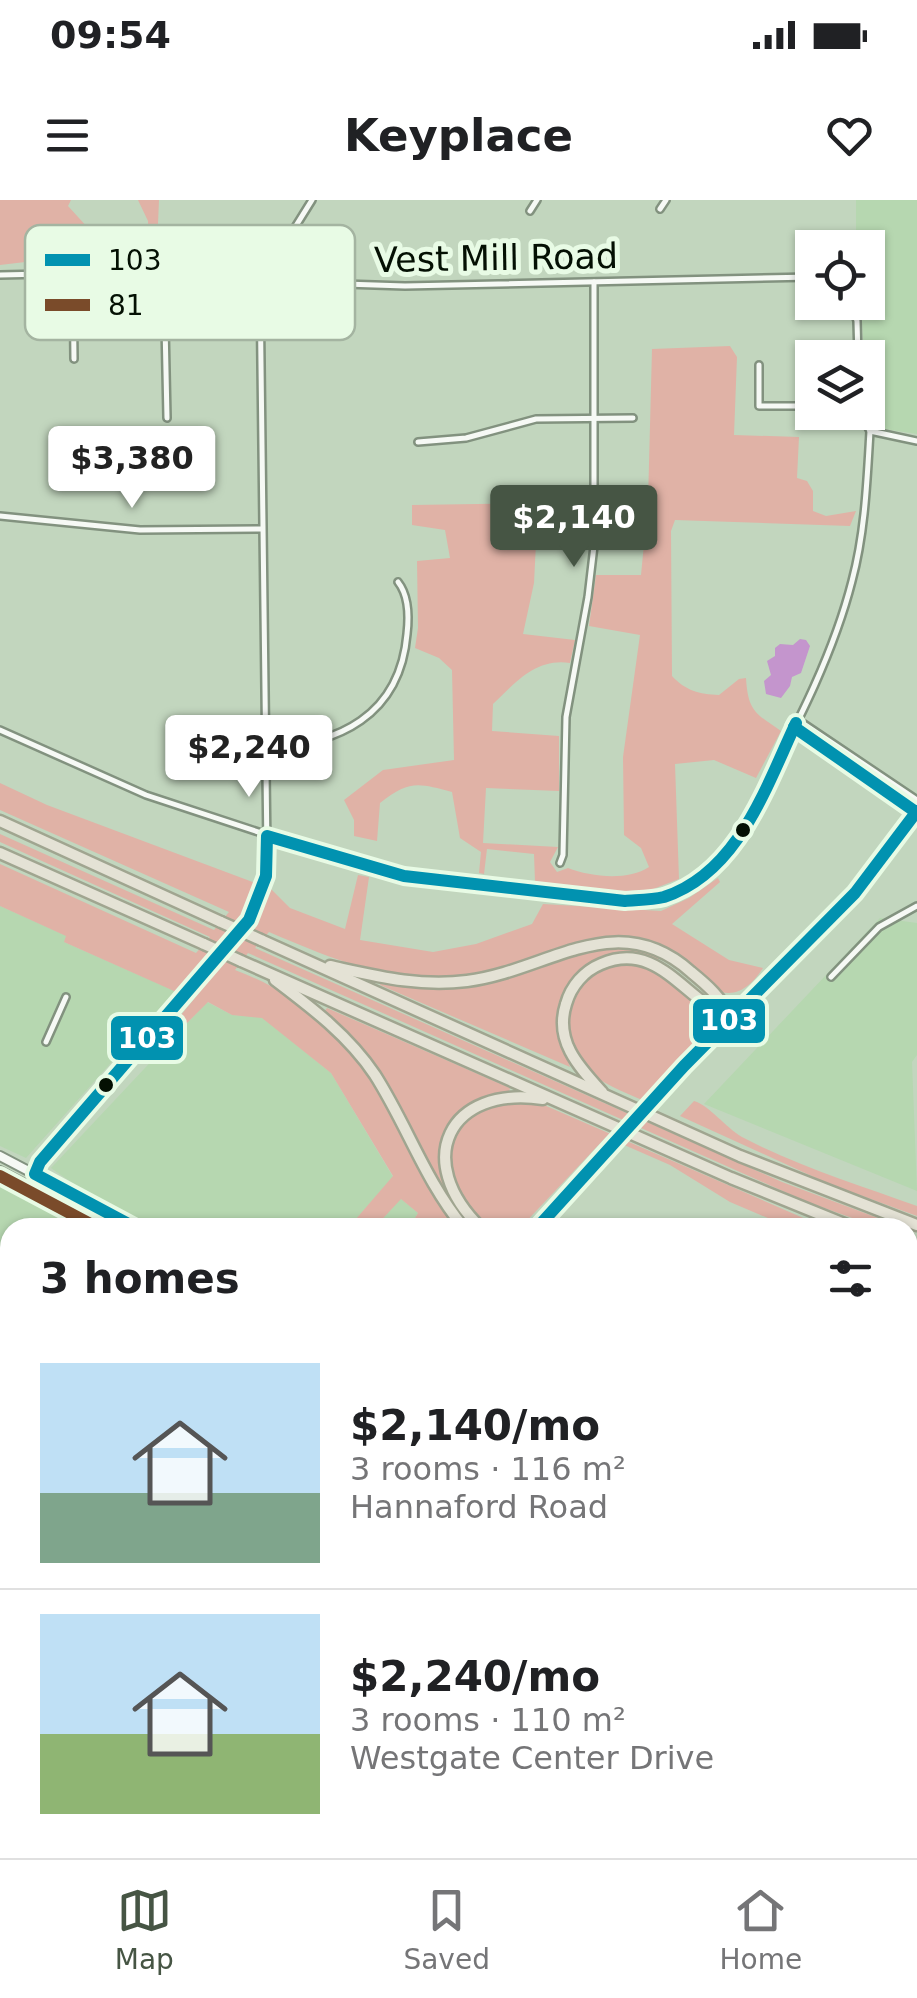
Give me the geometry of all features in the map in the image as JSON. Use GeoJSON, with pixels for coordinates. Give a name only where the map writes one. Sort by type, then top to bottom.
{"type":"FeatureCollection","features":[{"type":"Feature","properties":{"kind":"highway"},"geometry":{"type":"LineString","coordinates":[[0,821],[793,1179],[898,1218]]}},
{"type":"Feature","properties":{"kind":"highway"},"geometry":{"type":"LineString","coordinates":[[0,853],[730,1178],[829,1218]]}},
{"type":"Feature","properties":{"kind":"highway"},"geometry":{"type":"LineString","coordinates":[[309,961],[391,980],[438,983],[496,976],[592,944],[630,941],[676,960],[724,1003],[731,1018]]}},
{"type":"Feature","properties":{"kind":"highway"},"geometry":{"type":"LineString","coordinates":[[606,1096],[574,1061],[564,1038],[567,1001],[591,970],[616,960],[649,962],[674,976],[715,1012],[731,1018]]}},
{"type":"Feature","properties":{"kind":"highway"},"geometry":{"type":"LineString","coordinates":[[262,970],[333,1026],[366,1064],[437,1194],[456,1218]]}},
{"type":"Feature","properties":{"kind":"highway"},"geometry":{"type":"LineString","coordinates":[[472,1218],[455,1199],[446,1175],[445,1151],[455,1126],[473,1107],[488,1100],[505,1096],[556,1100]]}},
{"type":"Feature","properties":{"kind":"main road"},"geometry":{"type":"LineString","coordinates":[[545,1218],[731,1018],[858,893],[917,812]]}},
{"type":"Feature","properties":{"kind":"main road"},"geometry":{"type":"LineString","coordinates":[[0,1156],[118,1218]]}},
{"type":"Feature","properties":{"kind":"main road"},"geometry":{"type":"LineString","coordinates":[[0,1171],[89,1218]]}},
{"type":"Feature","properties":{"kind":"street"},"geometry":{"type":"LineString","coordinates":[[295,225],[310,200]]}},
{"type":"Feature","properties":{"kind":"street"},"geometry":{"type":"LineString","coordinates":[[530,211],[536,200]]}},
{"type":"Feature","properties":{"kind":"street"},"geometry":{"type":"LineString","coordinates":[[660,208],[666,200]]}},
{"type":"Feature","properties":{"kind":"street","name":"Vest Mill Road"},"geometry":{"type":"LineString","coordinates":[[355,285],[795,277]]}},
{"type":"Feature","properties":{"kind":"street"},"geometry":{"type":"LineString","coordinates":[[560,863],[566,717],[594,546],[594,282]]}},
{"type":"Feature","properties":{"kind":"street"},"geometry":{"type":"LineString","coordinates":[[74,340],[74,359]]}},
{"type":"Feature","properties":{"kind":"street"},"geometry":{"type":"LineString","coordinates":[[165,340],[166,418]]}},
{"type":"Feature","properties":{"kind":"street"},"geometry":{"type":"LineString","coordinates":[[31,1187],[40,1162],[249,920],[264,886],[267,836],[260,340]]}},
{"type":"Feature","properties":{"kind":"street"},"geometry":{"type":"LineString","coordinates":[[759,365],[759,406],[795,406]]}},
{"type":"Feature","properties":{"kind":"street"},"geometry":{"type":"LineString","coordinates":[[418,442],[466,438],[536,420],[633,418]]}},
{"type":"Feature","properties":{"kind":"street"},"geometry":{"type":"LineString","coordinates":[[0,730],[146,795],[368,868],[435,881],[625,902],[664,898],[699,882],[730,852],[828,652],[852,583],[864,514],[870,431],[917,441]]}},
{"type":"Feature","properties":{"kind":"street"},"geometry":{"type":"LineString","coordinates":[[0,516],[140,530],[262,530]]}},
{"type":"Feature","properties":{"kind":"street"},"geometry":{"type":"LineString","coordinates":[[265,748],[297,747],[330,739],[352,728],[381,702],[396,678],[407,638],[406,600],[398,582]]}},
{"type":"Feature","properties":{"kind":"street"},"geometry":{"type":"LineString","coordinates":[[796,723],[917,800]]}},
{"type":"Feature","properties":{"kind":"street"},"geometry":{"type":"LineString","coordinates":[[796,723],[917,812]]}},
{"type":"Feature","properties":{"kind":"street"},"geometry":{"type":"LineString","coordinates":[[831,977],[878,927],[917,906]]}},
{"type":"Feature","properties":{"kind":"street"},"geometry":{"type":"LineString","coordinates":[[46,1042],[66,996]]}},
{"type":"Feature","properties":{"kind":"shaded area"},"geometry":{"type":"Polygon","coordinates":[[[0,200],[71,200],[68,206],[85,225],[25,225],[25,262],[0,265],[0,200]]]}},
{"type":"Feature","properties":{"kind":"shaded area"},"geometry":{"type":"Polygon","coordinates":[[[138,200],[159,200],[158,225],[148,225],[138,200]]]}},
{"type":"Feature","properties":{"kind":"shaded area"},"geometry":{"type":"Polygon","coordinates":[[[856,200],[917,200],[917,434],[885,429],[885,340],[863,340],[862,320],[885,320],[885,230],[856,230],[856,200]]]}},
{"type":"Feature","properties":{"kind":"shaded area"},"geometry":{"type":"Polygon","coordinates":[[[730,346],[737,357],[734,435],[799,437],[797,478],[807,481],[813,491],[813,511],[826,516],[856,511],[850,526],[675,520],[671,531],[672,676],[693,691],[719,695],[746,678],[754,710],[781,731],[756,778],[714,760],[675,764],[679,879],[643,893],[553,887],[535,882],[534,854],[487,849],[484,874],[479,873],[481,852],[460,838],[452,792],[422,785],[399,790],[380,803],[377,841],[354,836],[354,820],[344,800],[383,770],[454,760],[452,670],[439,658],[415,648],[417,561],[450,558],[445,530],[412,525],[412,505],[538,503],[534,583],[523,634],[575,640],[570,663],[537,668],[493,704],[492,731],[559,736],[559,791],[486,788],[483,843],[558,847],[550,862],[557,872],[568,868],[587,874],[620,876],[649,867],[641,848],[624,835],[623,757],[640,635],[589,626],[596,575],[641,575],[648,502],[652,349],[730,346]]]}},
{"type":"Feature","properties":{"kind":"shaded area"},"geometry":{"type":"Polygon","coordinates":[[[800,639],[810,646],[801,673],[792,677],[781,698],[766,694],[764,681],[771,675],[767,661],[775,656],[775,648],[780,644],[793,645],[800,639]]]}},
{"type":"Feature","properties":{"kind":"shaded area"},"geometry":{"type":"Polygon","coordinates":[[[0,783],[47,805],[258,884],[252,899],[212,960],[174,994],[64,942],[66,936],[0,906],[0,864],[196,953],[210,937],[0,842],[0,834],[214,930],[229,912],[0,810],[0,783]]]}},
{"type":"Feature","properties":{"kind":"shaded area"},"geometry":{"type":"Polygon","coordinates":[[[358,875],[369,877],[360,940],[433,952],[476,944],[532,924],[543,904],[661,911],[718,878],[720,882],[672,924],[729,960],[763,968],[751,983],[728,993],[721,992],[668,948],[629,937],[590,940],[514,964],[431,977],[368,969],[269,932],[255,948],[782,1182],[878,1218],[852,1218],[805,1201],[248,953],[235,970],[279,991],[318,1018],[367,1072],[449,1218],[415,1218],[418,1213],[401,1199],[383,1218],[357,1218],[393,1176],[331,1073],[262,1018],[232,1015],[208,1002],[184,1026],[181,1015],[255,924],[271,889],[290,908],[345,929],[358,875]]]}},
{"type":"Feature","properties":{"kind":"shaded area"},"geometry":{"type":"Polygon","coordinates":[[[0,906],[67,936],[64,942],[175,991],[26,1158],[0,1146],[0,906]]]}},
{"type":"Feature","properties":{"kind":"shaded area"},"geometry":{"type":"Polygon","coordinates":[[[880,918],[917,923],[917,1055],[912,1062],[917,1191],[704,1104],[880,918]]]}},
{"type":"Feature","properties":{"kind":"shaded area"},"geometry":{"type":"Polygon","coordinates":[[[634,945],[659,956],[658,960],[635,955],[615,957],[577,977],[562,1041],[570,1067],[380,985],[484,983],[598,950],[634,945]]]}},
{"type":"Feature","properties":{"kind":"shaded area"},"geometry":{"type":"Polygon","coordinates":[[[617,963],[644,967],[671,978],[713,1017],[706,1033],[642,1100],[605,1083],[586,1069],[568,1035],[569,1010],[579,987],[594,972],[617,963]]]}},
{"type":"Feature","properties":{"kind":"shaded area"},"geometry":{"type":"Polygon","coordinates":[[[207,1002],[232,1015],[262,1017],[331,1073],[393,1177],[357,1218],[131,1218],[51,1168],[207,1002]]]}},
{"type":"Feature","properties":{"kind":"shaded area"},"geometry":{"type":"Polygon","coordinates":[[[327,1008],[510,1088],[509,1092],[476,1103],[453,1126],[443,1157],[449,1191],[445,1195],[393,1098],[362,1054],[324,1012],[327,1008]]]}},
{"type":"Feature","properties":{"kind":"shaded area"},"geometry":{"type":"Polygon","coordinates":[[[527,1100],[544,1105],[803,1218],[768,1218],[730,1202],[670,1165],[606,1137],[530,1218],[477,1218],[453,1183],[448,1157],[451,1143],[465,1120],[480,1107],[527,1100]]]}},
{"type":"Feature","properties":{"kind":"shaded area"},"geometry":{"type":"Polygon","coordinates":[[[694,1101],[742,1137],[806,1166],[917,1206],[917,1216],[827,1183],[680,1116],[694,1101]]]}},
{"type":"Feature","properties":{"kind":"shaded area"},"geometry":{"type":"Polygon","coordinates":[[[0,1183],[68,1218],[0,1218],[0,1183]]]}},
{"type":"Feature","properties":{"kind":"shaded area"},"geometry":{"type":"Polygon","coordinates":[[[400,1198],[418,1213],[415,1218],[383,1218],[400,1198]]]}},
{"type":"Feature","properties":{"kind":"transit line","name":"103"},"geometry":{"type":"LineString","coordinates":[[117,1218],[35,1174],[40,1162],[249,920],[266,876],[267,836],[404,876],[625,901],[664,897],[712,869],[730,848],[761,800],[796,723]]}},
{"type":"Feature","properties":{"kind":"transit line","name":"103"},"geometry":{"type":"LineString","coordinates":[[794,727],[916,812]]}},
{"type":"Feature","properties":{"kind":"transit line","name":"103"},"geometry":{"type":"LineString","coordinates":[[546,1218],[684,1066],[855,893],[917,811]]}},
{"type":"Feature","properties":{"kind":"transit line","name":"81"},"geometry":{"type":"LineString","coordinates":[[0,1176],[79,1218]]}}]}
